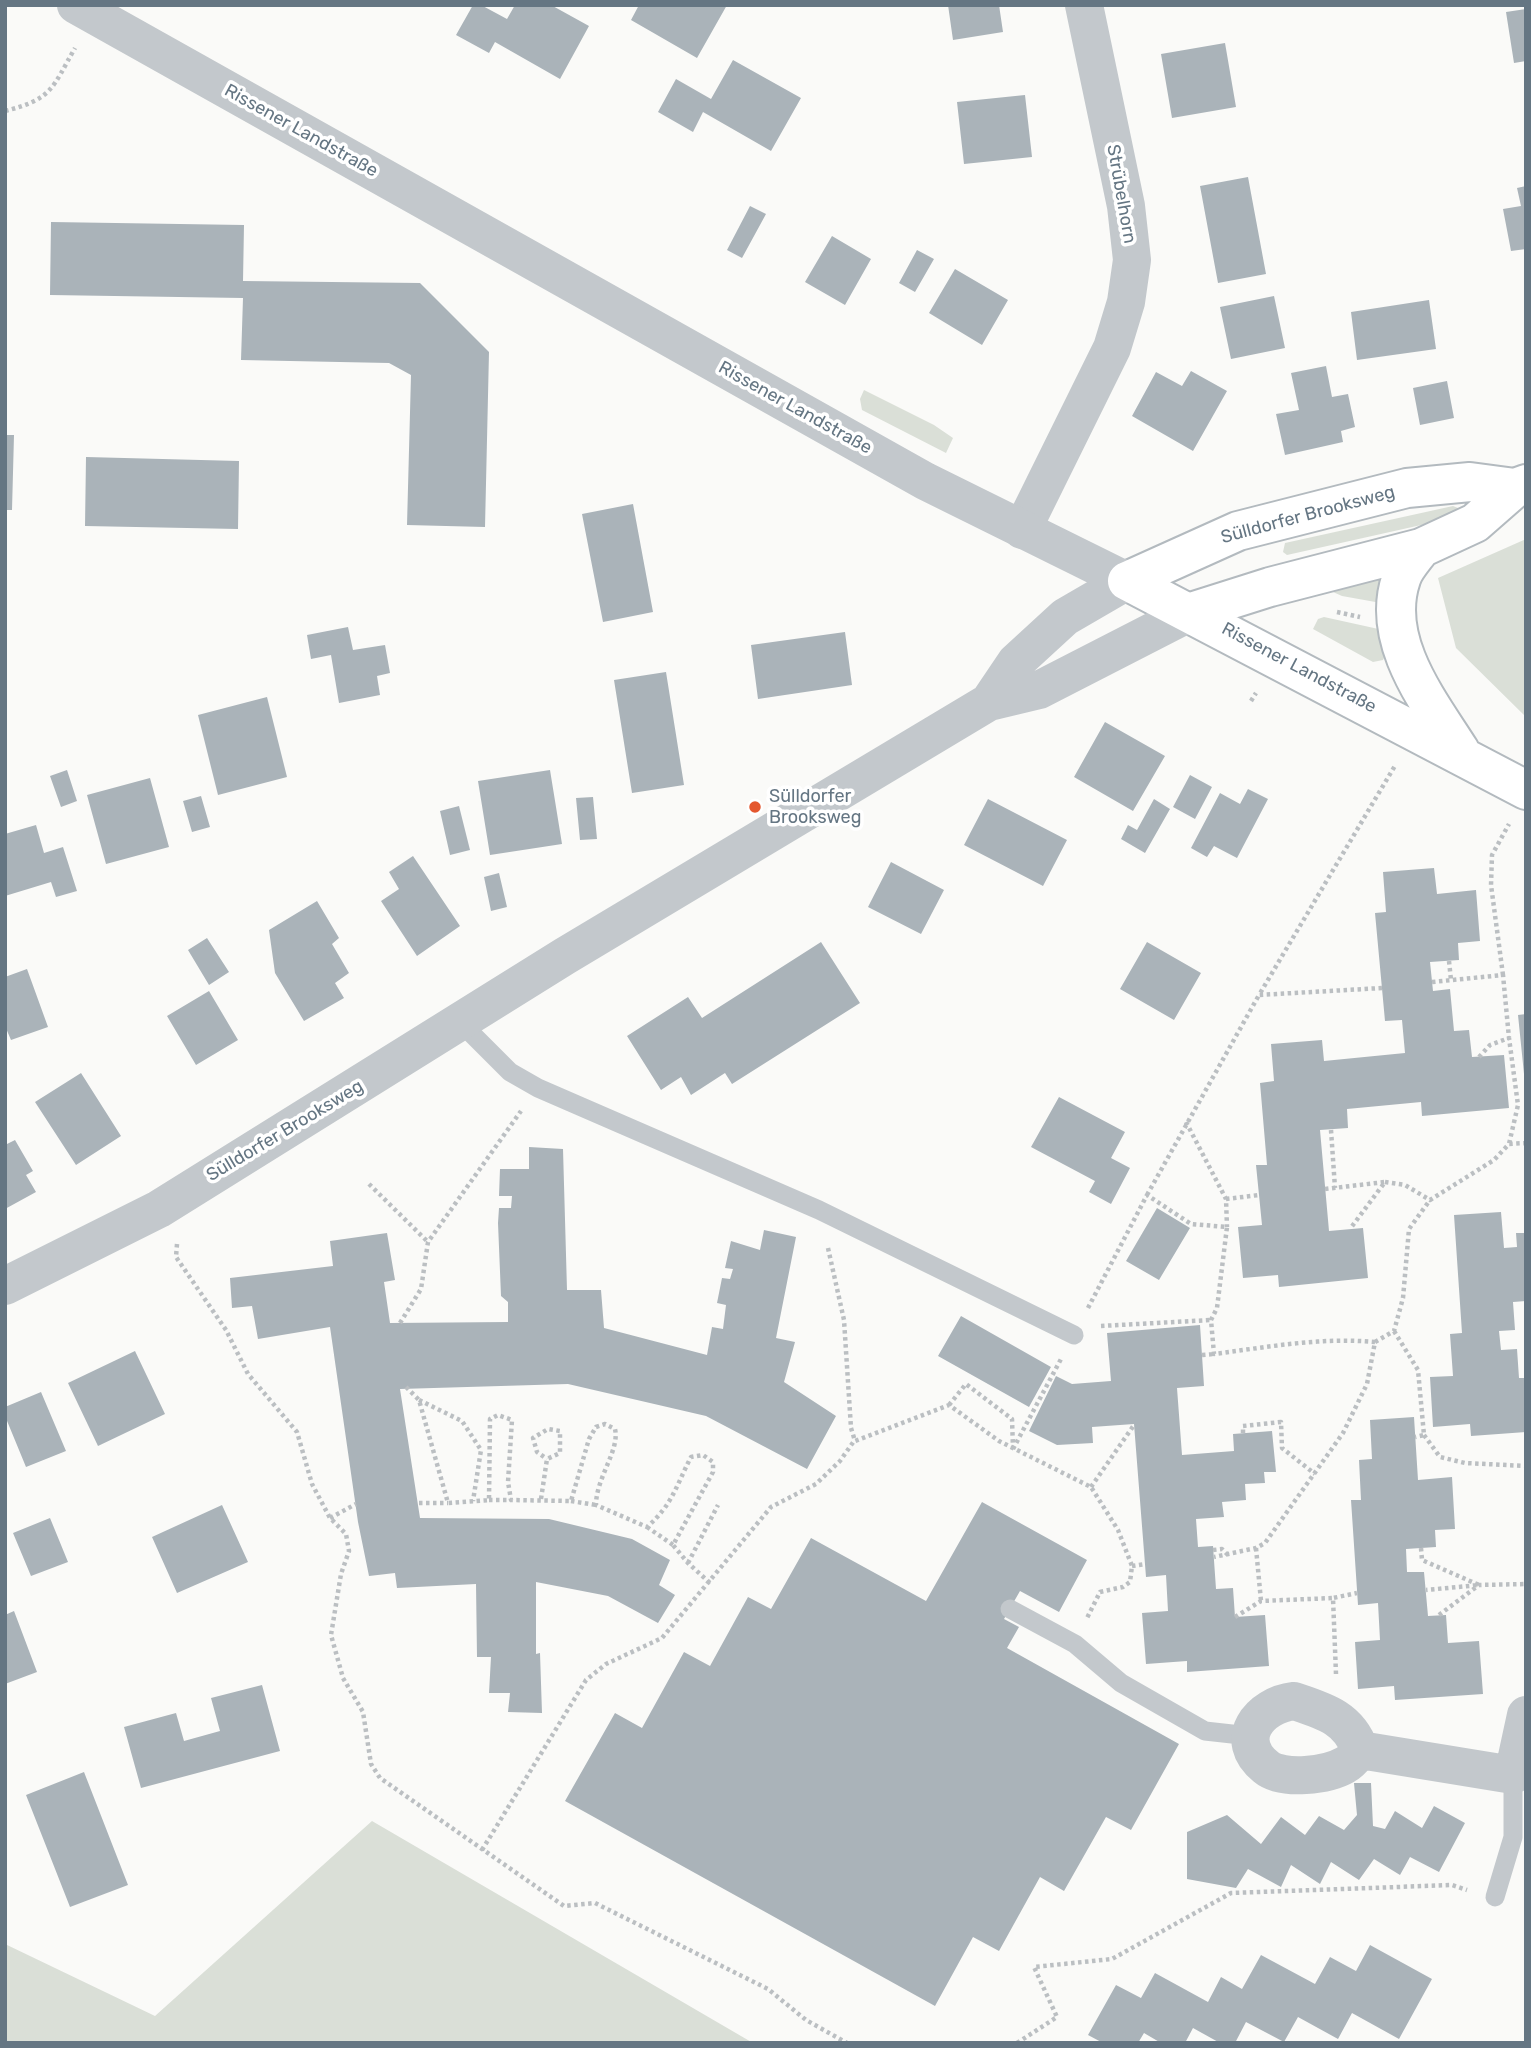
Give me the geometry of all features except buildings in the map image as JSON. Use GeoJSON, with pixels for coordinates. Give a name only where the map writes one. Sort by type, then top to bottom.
{"type":"FeatureCollection","features":[{"type":"Feature","properties":{"kind":"main road","name":"Sülldorfer Brooksweg"},"geometry":{"type":"LineString","coordinates":[[1127,581],[1238,531],[1407,488],[1470,482],[1521,486]]}},
{"type":"Feature","properties":{"kind":"main road","name":"Sülldorfer Brooksweg"},"geometry":{"type":"LineString","coordinates":[[1191,612],[1270,587],[1421,548],[1475,523],[1521,486]]}},
{"type":"Feature","properties":{"kind":"main road"},"geometry":{"type":"LineString","coordinates":[[1421,548],[1401,577],[1396,622],[1404,653],[1420,688],[1461,753]]}},
{"type":"Feature","properties":{"kind":"main road","name":"Rissener Landstraße"},"geometry":{"type":"LineString","coordinates":[[1127,581],[1461,753],[1520,801]]}},
{"type":"Feature","properties":{"kind":"street","name":"Strübelhorn"},"geometry":{"type":"LineString","coordinates":[[1022,530],[1112,348],[1126,302],[1130,271],[1126,206],[1084,5]]}},
{"type":"Feature","properties":{"kind":"street","name":"Rissener Landstraße"},"geometry":{"type":"LineString","coordinates":[[85,10],[925,481],[1127,581]]}},
{"type":"Feature","properties":{"kind":"street","name":"Sülldorfer Brooksweg"},"geometry":{"type":"LineString","coordinates":[[989,702],[1016,662],[1065,617],[1127,581]]}},
{"type":"Feature","properties":{"kind":"street","name":"Sülldorfer Brooksweg"},"geometry":{"type":"LineString","coordinates":[[5,1286],[159,1209],[565,956],[989,702],[1039,690],[1191,612]]}},
{"type":"Feature","properties":{"kind":"street"},"geometry":{"type":"LineString","coordinates":[[1294,1701],[1338,1718],[1353,1731],[1360,1750],[1348,1764],[1334,1770],[1286,1773],[1268,1770],[1254,1755],[1250,1736],[1257,1717],[1275,1703],[1294,1701]]}},
{"type":"Feature","properties":{"kind":"street"},"geometry":{"type":"LineString","coordinates":[[1360,1750],[1513,1775],[1526,1714]]}},
{"type":"Feature","properties":{"kind":"lane"},"geometry":{"type":"LineString","coordinates":[[461,1023],[510,1072],[538,1088],[819,1210],[1074,1335]]}},
{"type":"Feature","properties":{"kind":"lane"},"geometry":{"type":"LineString","coordinates":[[1010,1609],[1075,1644],[1121,1683],[1205,1731],[1250,1736]]}},
{"type":"Feature","properties":{"kind":"lane"},"geometry":{"type":"LineString","coordinates":[[1494,1897],[1513,1837],[1513,1775]]}},
{"type":"Feature","properties":{"kind":"path"},"geometry":{"type":"LineString","coordinates":[[5,111],[34,104],[49,94],[85,10]]}},
{"type":"Feature","properties":{"kind":"path"},"geometry":{"type":"LineString","coordinates":[[1013,1449],[1186,1122],[1416,730]]}},
{"type":"Feature","properties":{"kind":"path"},"geometry":{"type":"LineString","coordinates":[[1520,801],[1492,855],[1491,885],[1518,1105],[1509,1144],[1494,1160],[1430,1200],[1409,1229],[1403,1298],[1395,1331],[1418,1370],[1424,1435],[1440,1457],[1465,1463],[1526,1466]]}},
{"type":"Feature","properties":{"kind":"path"},"geometry":{"type":"LineString","coordinates":[[1449,961],[1451,980]]}},
{"type":"Feature","properties":{"kind":"path"},"geometry":{"type":"LineString","coordinates":[[1432,982],[1503,975]]}},
{"type":"Feature","properties":{"kind":"path"},"geometry":{"type":"LineString","coordinates":[[1259,995],[1382,988]]}},
{"type":"Feature","properties":{"kind":"path"},"geometry":{"type":"LineString","coordinates":[[1479,1058],[1490,1045],[1509,1038]]}},
{"type":"Feature","properties":{"kind":"path"},"geometry":{"type":"LineString","coordinates":[[400,1324],[421,1289],[428,1242],[538,1088]]}},
{"type":"Feature","properties":{"kind":"path"},"geometry":{"type":"LineString","coordinates":[[1186,1122],[1226,1199],[1227,1227],[1217,1308],[1211,1320],[1214,1354]]}},
{"type":"Feature","properties":{"kind":"path"},"geometry":{"type":"LineString","coordinates":[[1331,1130],[1335,1188]]}},
{"type":"Feature","properties":{"kind":"path"},"geometry":{"type":"LineString","coordinates":[[1509,1144],[1526,1143]]}},
{"type":"Feature","properties":{"kind":"path"},"geometry":{"type":"LineString","coordinates":[[1325,1189],[1385,1182],[1405,1185],[1430,1200]]}},
{"type":"Feature","properties":{"kind":"path"},"geometry":{"type":"LineString","coordinates":[[1350,1229],[1385,1182]]}},
{"type":"Feature","properties":{"kind":"path"},"geometry":{"type":"LineString","coordinates":[[369,1184],[428,1242]]}},
{"type":"Feature","properties":{"kind":"path"},"geometry":{"type":"LineString","coordinates":[[1147,1195],[1191,1224],[1227,1227]]}},
{"type":"Feature","properties":{"kind":"path"},"geometry":{"type":"LineString","coordinates":[[1226,1199],[1259,1195]]}},
{"type":"Feature","properties":{"kind":"path"},"geometry":{"type":"LineString","coordinates":[[819,1210],[844,1320],[851,1428],[855,1441]]}},
{"type":"Feature","properties":{"kind":"path"},"geometry":{"type":"LineString","coordinates":[[178,1237],[176,1257],[226,1330],[248,1374],[297,1432],[312,1484],[330,1518],[346,1534],[349,1551],[341,1574],[331,1634],[343,1678],[363,1712],[371,1763],[380,1778],[564,1906],[595,1903],[768,1989],[807,2020],[847,2043]]}},
{"type":"Feature","properties":{"kind":"path"},"geometry":{"type":"LineString","coordinates":[[1074,1335],[1094,1326],[1211,1320]]}},
{"type":"Feature","properties":{"kind":"path"},"geometry":{"type":"LineString","coordinates":[[1202,1355],[1346,1339],[1375,1342],[1395,1331]]}},
{"type":"Feature","properties":{"kind":"path"},"geometry":{"type":"LineString","coordinates":[[1214,1557],[1256,1548],[1265,1542],[1343,1433],[1367,1384],[1375,1342]]}},
{"type":"Feature","properties":{"kind":"path"},"geometry":{"type":"LineString","coordinates":[[482,1850],[586,1680],[606,1664],[662,1639],[771,1507],[816,1484],[840,1461],[855,1441],[949,1405],[966,1384],[1013,1419],[1013,1449]]}},
{"type":"Feature","properties":{"kind":"path"},"geometry":{"type":"LineString","coordinates":[[406,1387],[419,1400],[462,1421],[481,1450],[473,1501]]}},
{"type":"Feature","properties":{"kind":"path"},"geometry":{"type":"LineString","coordinates":[[419,1400],[448,1503]]}},
{"type":"Feature","properties":{"kind":"path"},"geometry":{"type":"LineString","coordinates":[[949,1405],[1013,1449],[1091,1487],[1118,1530],[1132,1566],[1130,1582],[1123,1587],[1100,1591],[1075,1644]]}},
{"type":"Feature","properties":{"kind":"path"},"geometry":{"type":"LineString","coordinates":[[489,1500],[490,1419],[498,1415],[512,1420],[508,1482],[511,1500]]}},
{"type":"Feature","properties":{"kind":"path"},"geometry":{"type":"LineString","coordinates":[[1243,1433],[1243,1426],[1281,1422],[1282,1448],[1315,1474]]}},
{"type":"Feature","properties":{"kind":"path"},"geometry":{"type":"LineString","coordinates":[[571,1501],[589,1439],[596,1427],[605,1424],[615,1429],[617,1439],[596,1488],[596,1506]]}},
{"type":"Feature","properties":{"kind":"path"},"geometry":{"type":"LineString","coordinates":[[1091,1487],[1134,1425]]}},
{"type":"Feature","properties":{"kind":"path"},"geometry":{"type":"LineString","coordinates":[[548,1429],[560,1431],[559,1452],[547,1459],[537,1452],[533,1438],[548,1429]]}},
{"type":"Feature","properties":{"kind":"path"},"geometry":{"type":"LineString","coordinates":[[1415,1437],[1424,1435]]}},
{"type":"Feature","properties":{"kind":"path"},"geometry":{"type":"LineString","coordinates":[[647,1527],[664,1512],[675,1496],[691,1457],[703,1455],[713,1462],[713,1472],[673,1545]]}},
{"type":"Feature","properties":{"kind":"path"},"geometry":{"type":"LineString","coordinates":[[541,1499],[547,1459]]}},
{"type":"Feature","properties":{"kind":"path"},"geometry":{"type":"LineString","coordinates":[[419,1503],[541,1499],[596,1506],[647,1527],[673,1545],[710,1583]]}},
{"type":"Feature","properties":{"kind":"path"},"geometry":{"type":"LineString","coordinates":[[330,1518],[356,1504]]}},
{"type":"Feature","properties":{"kind":"path"},"geometry":{"type":"LineString","coordinates":[[688,1563],[718,1505]]}},
{"type":"Feature","properties":{"kind":"path"},"geometry":{"type":"LineString","coordinates":[[1256,1548],[1261,1601]]}},
{"type":"Feature","properties":{"kind":"path"},"geometry":{"type":"LineString","coordinates":[[1213,1550],[1222,1549],[1229,1555]]}},
{"type":"Feature","properties":{"kind":"path"},"geometry":{"type":"LineString","coordinates":[[1421,1549],[1422,1560],[1479,1585]]}},
{"type":"Feature","properties":{"kind":"path"},"geometry":{"type":"LineString","coordinates":[[1132,1566],[1145,1564]]}},
{"type":"Feature","properties":{"kind":"path"},"geometry":{"type":"LineString","coordinates":[[1426,1590],[1526,1584]]}},
{"type":"Feature","properties":{"kind":"path"},"geometry":{"type":"LineString","coordinates":[[1439,1615],[1479,1585]]}},
{"type":"Feature","properties":{"kind":"path"},"geometry":{"type":"LineString","coordinates":[[1235,1617],[1261,1601],[1334,1598],[1357,1593]]}},
{"type":"Feature","properties":{"kind":"path"},"geometry":{"type":"LineString","coordinates":[[1334,1598],[1338,1718]]}},
{"type":"Feature","properties":{"kind":"path"},"geometry":{"type":"LineString","coordinates":[[1017,2043],[1057,2017],[1034,1967],[1112,1959],[1231,1893],[1452,1885],[1494,1897]]}},
{"type":"Feature","properties":{"kind":"shaded area"},"geometry":{"type":"Polygon","coordinates":[[[864,390],[934,425],[953,438],[946,453],[862,410],[860,399],[864,390]]]}},
{"type":"Feature","properties":{"kind":"shaded area"},"geometry":{"type":"Polygon","coordinates":[[[1453,506],[1463,510],[1457,517],[1287,555],[1283,552],[1285,543],[1453,506]]]}},
{"type":"Feature","properties":{"kind":"shaded area"},"geometry":{"type":"Polygon","coordinates":[[[1526,539],[1526,717],[1456,648],[1438,578],[1526,539]]]}},
{"type":"Feature","properties":{"kind":"shaded area"},"geometry":{"type":"Polygon","coordinates":[[[1382,578],[1381,603],[1342,596],[1315,584],[1382,578]]]}},
{"type":"Feature","properties":{"kind":"shaded area"},"geometry":{"type":"Polygon","coordinates":[[[1324,617],[1383,630],[1387,652],[1383,660],[1373,662],[1313,629],[1318,619],[1324,617]]]}},
{"type":"Feature","properties":{"kind":"shaded area"},"geometry":{"type":"Polygon","coordinates":[[[372,1821],[753,2043],[5,2043],[5,1944],[155,2016],[372,1821]]]}},
{"type":"Feature","properties":{"kind":"place","name":"Sülldorfer Brooksweg"},"geometry":{"type":"Point","coordinates":[755,807]}}]}
